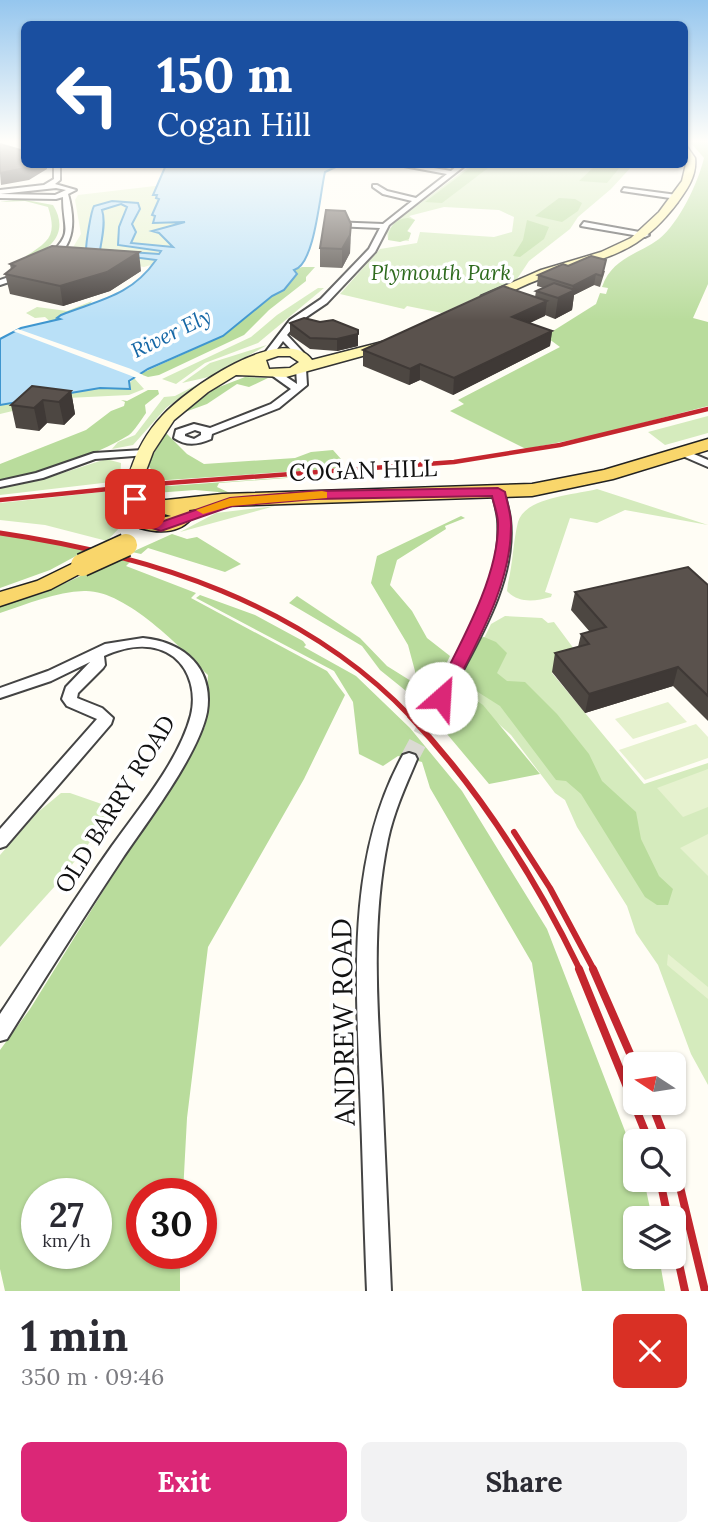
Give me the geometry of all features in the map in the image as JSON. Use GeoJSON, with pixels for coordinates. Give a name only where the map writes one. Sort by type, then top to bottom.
{"type":"FeatureCollection","features":[{"type":"Feature","properties":{"kind":"main road"},"geometry":{"type":"LineString","coordinates":[[498,492],[578,482],[708,444]]}},
{"type":"Feature","properties":{"kind":"main road","name":"COGAN HILL"},"geometry":{"type":"LineString","coordinates":[[126,545],[144,518],[156,527],[171,515],[230,502],[315,495],[498,492]]}},
{"type":"Feature","properties":{"kind":"main road","name":"COGAN HILL"},"geometry":{"type":"LineString","coordinates":[[0,599],[44,585],[82,565],[136,543],[171,515]]}},
{"type":"Feature","properties":{"kind":"street"},"geometry":{"type":"LineString","coordinates":[[0,283],[40,265],[62,249],[71,234],[66,201]]}},
{"type":"Feature","properties":{"kind":"street"},"geometry":{"type":"LineString","coordinates":[[267,364],[293,322],[324,301],[372,250],[384,226],[415,201]]}},
{"type":"Feature","properties":{"kind":"street"},"geometry":{"type":"LineString","coordinates":[[475,303],[540,275],[611,255],[645,235],[659,222],[674,201]]}},
{"type":"Feature","properties":{"kind":"street"},"geometry":{"type":"LineString","coordinates":[[584,223],[645,235]]}},
{"type":"Feature","properties":{"kind":"street"},"geometry":{"type":"LineString","coordinates":[[333,224],[384,226]]}},
{"type":"Feature","properties":{"kind":"street"},"geometry":{"type":"LineString","coordinates":[[208,432],[275,406],[291,397],[296,388],[302,385],[302,361],[283,336]]}},
{"type":"Feature","properties":{"kind":"street"},"geometry":{"type":"LineString","coordinates":[[140,495],[138,472],[143,453],[155,432],[172,414],[233,372],[267,364],[378,348],[406,338]]}},
{"type":"Feature","properties":{"kind":"street"},"geometry":{"type":"LineString","coordinates":[[267,364],[302,361]]}},
{"type":"Feature","properties":{"kind":"street"},"geometry":{"type":"LineString","coordinates":[[267,364],[296,388]]}},
{"type":"Feature","properties":{"kind":"street"},"geometry":{"type":"LineString","coordinates":[[682,452],[708,464]]}},
{"type":"Feature","properties":{"kind":"street"},"geometry":{"type":"LineString","coordinates":[[0,484],[38,476],[94,456],[143,453]]}},
{"type":"Feature","properties":{"kind":"street"},"geometry":{"type":"LineString","coordinates":[[441,698],[479,621],[496,576],[505,524],[498,492]]}},
{"type":"Feature","properties":{"kind":"street"},"geometry":{"type":"LineString","coordinates":[[140,495],[171,515]]}},
{"type":"Feature","properties":{"kind":"street"},"geometry":{"type":"LineString","coordinates":[[140,495],[135,499],[135,508],[144,518]]}},
{"type":"Feature","properties":{"kind":"street","name":"OLD BARRY ROAD"},"geometry":{"type":"LineString","coordinates":[[0,693],[59,671],[108,646],[145,641],[166,644],[182,654],[196,672],[199,691],[194,727],[146,810],[0,1032]]}},
{"type":"Feature","properties":{"kind":"street"},"geometry":{"type":"LineString","coordinates":[[0,841],[103,724],[105,718],[100,712],[72,703],[69,699],[71,691],[98,665],[96,653]]}},
{"type":"Feature","properties":{"kind":"street","name":"ANDREW ROAD"},"geometry":{"type":"LineString","coordinates":[[379,1291],[367,1008],[369,907],[377,851],[387,812],[409,759]]}},
{"type":"Feature","properties":{"kind":"green space"},"geometry":{"type":"Polygon","coordinates":[[[26,201],[53,205],[59,223],[59,231],[51,244],[28,258],[26,256],[46,241],[51,231],[48,207],[26,201]]]}},
{"type":"Feature","properties":{"kind":"green space"},"geometry":{"type":"Polygon","coordinates":[[[75,201],[199,201],[210,213],[226,243],[144,267],[69,254],[81,234],[75,201]]]}},
{"type":"Feature","properties":{"kind":"green space","name":"Plymouth Park"},"geometry":{"type":"Polygon","coordinates":[[[423,201],[597,201],[578,217],[570,229],[529,261],[517,279],[442,313],[407,306],[404,309],[340,294],[380,249],[417,243],[420,232],[494,237],[512,232],[514,217],[499,210],[444,207],[409,216],[415,220],[407,232],[409,241],[388,239],[387,232],[395,222],[423,201]]]}},
{"type":"Feature","properties":{"kind":"green space"},"geometry":{"type":"Polygon","coordinates":[[[555,201],[582,203],[578,211],[562,222],[535,216],[555,201]]]}},
{"type":"Feature","properties":{"kind":"green space"},"geometry":{"type":"Polygon","coordinates":[[[708,201],[708,284],[693,318],[708,322],[708,406],[596,435],[526,449],[450,411],[464,404],[458,400],[560,347],[545,336],[596,304],[600,293],[606,294],[608,288],[602,287],[612,270],[626,258],[659,239],[674,223],[687,202],[708,201]]]}},
{"type":"Feature","properties":{"kind":"green space"},"geometry":{"type":"Polygon","coordinates":[[[408,218],[415,220],[407,231],[411,233],[409,239],[400,242],[388,240],[393,225],[408,218]]]}},
{"type":"Feature","properties":{"kind":"green space"},"geometry":{"type":"Polygon","coordinates":[[[527,220],[549,227],[544,239],[520,257],[513,256],[523,240],[527,220]]]}},
{"type":"Feature","properties":{"kind":"green space"},"geometry":{"type":"Polygon","coordinates":[[[315,267],[306,277],[306,281],[269,310],[244,335],[159,375],[148,377],[140,374],[223,336],[272,296],[284,290],[294,270],[315,267]]]}},
{"type":"Feature","properties":{"kind":"green space"},"geometry":{"type":"Polygon","coordinates":[[[318,288],[324,288],[258,343],[205,363],[176,384],[162,379],[251,337],[277,315],[318,288]]]}},
{"type":"Feature","properties":{"kind":"green space"},"geometry":{"type":"Polygon","coordinates":[[[92,301],[88,307],[61,315],[58,317],[61,319],[52,323],[45,317],[35,318],[26,313],[37,307],[67,311],[92,301]]]}},
{"type":"Feature","properties":{"kind":"green space"},"geometry":{"type":"Polygon","coordinates":[[[267,345],[213,376],[182,383],[210,363],[267,345]]]}},
{"type":"Feature","properties":{"kind":"green space"},"geometry":{"type":"Polygon","coordinates":[[[245,377],[268,378],[249,387],[237,384],[207,404],[185,412],[214,389],[245,377]]]}},
{"type":"Feature","properties":{"kind":"green space"},"geometry":{"type":"Polygon","coordinates":[[[134,378],[144,389],[129,395],[67,398],[0,414],[0,405],[100,388],[125,389],[134,378]]]}},
{"type":"Feature","properties":{"kind":"green space"},"geometry":{"type":"Polygon","coordinates":[[[200,383],[166,408],[133,445],[112,449],[118,442],[135,435],[164,397],[175,396],[200,383]]]}},
{"type":"Feature","properties":{"kind":"green space"},"geometry":{"type":"Polygon","coordinates":[[[148,390],[158,390],[159,394],[145,405],[146,413],[129,435],[67,463],[0,480],[0,464],[86,430],[111,411],[124,406],[125,402],[121,400],[127,401],[148,390]]]}},
{"type":"Feature","properties":{"kind":"green space"},"geometry":{"type":"Polygon","coordinates":[[[708,416],[708,433],[665,445],[648,432],[708,416]]]}},
{"type":"Feature","properties":{"kind":"green space"},"geometry":{"type":"Polygon","coordinates":[[[166,433],[187,454],[204,464],[295,458],[311,452],[333,450],[341,459],[343,468],[153,481],[152,470],[147,465],[166,433]]]}},
{"type":"Feature","properties":{"kind":"green space"},"geometry":{"type":"Polygon","coordinates":[[[106,459],[121,463],[120,481],[0,495],[0,488],[41,480],[106,459]]]}},
{"type":"Feature","properties":{"kind":"green space"},"geometry":{"type":"Polygon","coordinates":[[[379,471],[219,483],[217,487],[230,493],[195,490],[155,493],[153,487],[379,471]]]}},
{"type":"Feature","properties":{"kind":"green space"},"geometry":{"type":"Polygon","coordinates":[[[597,489],[708,525],[625,510],[597,523],[570,518],[545,592],[552,594],[551,597],[528,600],[517,598],[507,591],[516,530],[523,514],[540,502],[597,489]]]}},
{"type":"Feature","properties":{"kind":"green space"},"geometry":{"type":"Polygon","coordinates":[[[121,490],[122,525],[107,541],[45,525],[0,520],[0,503],[121,490]]]}},
{"type":"Feature","properties":{"kind":"green space"},"geometry":{"type":"Polygon","coordinates":[[[275,506],[180,532],[216,513],[275,506]]]}},
{"type":"Feature","properties":{"kind":"green space"},"geometry":{"type":"Polygon","coordinates":[[[461,516],[465,518],[445,526],[446,529],[397,560],[390,585],[412,611],[427,638],[450,656],[431,695],[452,701],[459,689],[483,705],[540,774],[489,784],[421,703],[380,670],[362,646],[289,603],[297,596],[360,638],[387,666],[419,686],[408,645],[371,583],[377,556],[461,516]]]}},
{"type":"Feature","properties":{"kind":"green space"},"geometry":{"type":"Polygon","coordinates":[[[0,532],[89,549],[50,570],[0,588],[0,532]]]}},
{"type":"Feature","properties":{"kind":"green space"},"geometry":{"type":"Polygon","coordinates":[[[172,534],[187,539],[197,537],[241,564],[225,572],[148,548],[141,554],[132,552],[172,534]]]}},
{"type":"Feature","properties":{"kind":"green space"},"geometry":{"type":"Polygon","coordinates":[[[119,558],[131,561],[126,566],[196,593],[191,598],[327,671],[345,695],[304,779],[208,947],[187,1118],[184,1178],[126,1178],[126,1269],[180,1269],[180,1291],[5,1291],[0,1269],[0,1050],[30,1009],[205,727],[208,675],[151,622],[117,599],[100,593],[84,591],[63,594],[0,613],[0,606],[44,593],[119,558]]]}},
{"type":"Feature","properties":{"kind":"green space"},"geometry":{"type":"Polygon","coordinates":[[[200,595],[255,615],[303,641],[306,645],[304,647],[356,676],[410,728],[462,791],[547,929],[624,1129],[623,1192],[647,1192],[649,1206],[623,1206],[623,1269],[661,1269],[665,1291],[582,1291],[532,963],[430,788],[422,762],[398,756],[383,766],[359,754],[353,702],[334,671],[196,598],[200,595]]]}},
{"type":"Feature","properties":{"kind":"green space"},"geometry":{"type":"Polygon","coordinates":[[[505,616],[542,618],[548,623],[554,622],[577,653],[552,673],[644,784],[708,763],[708,1085],[691,1054],[658,965],[636,933],[627,906],[577,827],[565,800],[555,793],[511,735],[459,689],[491,624],[505,616]]]}},
{"type":"Feature","properties":{"kind":"green space"},"geometry":{"type":"Polygon","coordinates":[[[484,637],[496,642],[507,653],[497,673],[507,681],[525,682],[557,714],[589,754],[602,781],[636,812],[641,839],[659,876],[673,889],[668,905],[657,905],[645,897],[581,794],[566,781],[556,780],[500,706],[462,682],[459,674],[478,638],[484,637]]]}},
{"type":"Feature","properties":{"kind":"green space"},"geometry":{"type":"Polygon","coordinates":[[[668,702],[687,722],[633,739],[615,719],[668,702]]]}},
{"type":"Feature","properties":{"kind":"green space"},"geometry":{"type":"Polygon","coordinates":[[[696,724],[708,737],[708,758],[645,780],[619,750],[696,724]]]}},
{"type":"Feature","properties":{"kind":"green space"},"geometry":{"type":"Polygon","coordinates":[[[708,769],[708,807],[683,817],[657,788],[708,769]]]}},
{"type":"Feature","properties":{"kind":"green space"},"geometry":{"type":"Polygon","coordinates":[[[61,793],[70,793],[116,809],[55,886],[0,947],[0,855],[37,813],[61,793]]]}},
{"type":"Feature","properties":{"kind":"green space"},"geometry":{"type":"Polygon","coordinates":[[[708,834],[708,876],[680,848],[708,834]]]}},
{"type":"Feature","properties":{"kind":"green space"},"geometry":{"type":"Polygon","coordinates":[[[668,954],[708,987],[708,999],[667,965],[668,954]]]}},
{"type":"Feature","properties":{"kind":"water","name":"River Ely"},"geometry":{"type":"Polygon","coordinates":[[[111,201],[138,203],[140,209],[132,224],[136,232],[131,243],[173,247],[159,233],[152,231],[185,222],[153,223],[155,216],[152,215],[158,201],[320,201],[312,242],[301,265],[294,270],[297,274],[284,290],[272,296],[223,336],[148,369],[129,381],[130,389],[100,388],[0,405],[0,339],[21,328],[60,319],[57,318],[61,315],[125,289],[136,282],[156,260],[86,251],[94,206],[111,201]],[[121,204],[102,210],[104,225],[100,250],[159,254],[161,251],[118,245],[119,227],[127,207],[121,204]]]}},
{"type":"Feature","properties":{"kind":"pier"},"geometry":{"type":"Polygon","coordinates":[[[18,329],[143,375],[139,379],[13,331],[18,329]]]}},
{"type":"Feature","properties":{"kind":"building"},"geometry":{"type":"Polygon","coordinates":[[[326,210],[345,211],[351,224],[350,235],[342,249],[320,248],[326,210]]]}},
{"type":"Feature","properties":{"kind":"building"},"geometry":{"type":"Polygon","coordinates":[[[52,246],[139,252],[107,272],[60,286],[5,274],[15,266],[10,264],[52,246]]]}},
{"type":"Feature","properties":{"kind":"building"},"geometry":{"type":"Polygon","coordinates":[[[591,256],[606,260],[602,276],[596,274],[573,286],[538,275],[563,264],[568,266],[591,256]]]}},
{"type":"Feature","properties":{"kind":"building"},"geometry":{"type":"Polygon","coordinates":[[[554,283],[575,290],[558,298],[536,291],[554,283]]]}},
{"type":"Feature","properties":{"kind":"building"},"geometry":{"type":"Polygon","coordinates":[[[503,286],[547,301],[512,317],[552,331],[454,378],[420,364],[410,369],[363,350],[503,286]]]}},
{"type":"Feature","properties":{"kind":"building"},"geometry":{"type":"Polygon","coordinates":[[[304,318],[320,322],[333,320],[358,330],[358,334],[337,339],[310,338],[290,323],[304,318]]]}},
{"type":"Feature","properties":{"kind":"building"},"geometry":{"type":"Polygon","coordinates":[[[32,386],[71,391],[59,402],[43,400],[34,408],[11,405],[32,386]]]}},
{"type":"Feature","properties":{"kind":"building"},"geometry":{"type":"Polygon","coordinates":[[[688,567],[708,585],[708,696],[678,667],[589,694],[555,653],[589,644],[581,634],[606,627],[575,592],[688,567]]]}},
{"type":"Feature","properties":{"kind":"tunnel"},"geometry":{"type":"LineString","coordinates":[[431,717],[441,698]]}},
{"type":"Feature","properties":{"kind":"tunnel"},"geometry":{"type":"LineString","coordinates":[[409,759],[432,716]]}},
{"type":"Feature","properties":{"kind":"railway"},"geometry":{"type":"LineString","coordinates":[[0,500],[168,483],[454,462],[560,445],[708,409]]}},
{"type":"Feature","properties":{"kind":"railway"},"geometry":{"type":"LineString","coordinates":[[0,533],[112,555],[168,571],[222,591],[273,615],[323,644],[369,678],[410,716]]}},
{"type":"Feature","properties":{"kind":"railway"},"geometry":{"type":"LineString","coordinates":[[410,716],[460,774],[505,836],[563,935],[580,970]]}},
{"type":"Feature","properties":{"kind":"railway"},"geometry":{"type":"LineString","coordinates":[[514,832],[550,888],[594,970]]}},
{"type":"Feature","properties":{"kind":"railway"},"geometry":{"type":"LineString","coordinates":[[579,969],[644,1129]]}},
{"type":"Feature","properties":{"kind":"railway"},"geometry":{"type":"LineString","coordinates":[[593,969],[629,1052]]}},
{"type":"Feature","properties":{"kind":"railway"},"geometry":{"type":"LineString","coordinates":[[656,1115],[661,1129]]}},
{"type":"Feature","properties":{"kind":"railway"},"geometry":{"type":"LineString","coordinates":[[663,1192],[665,1206]]}},
{"type":"Feature","properties":{"kind":"railway"},"geometry":{"type":"LineString","coordinates":[[681,1192],[705,1291]]}},
{"type":"Feature","properties":{"kind":"railway"},"geometry":{"type":"LineString","coordinates":[[680,1269],[685,1291]]}},
{"type":"Feature","properties":{"kind":"slow traffic"},"geometry":{"type":"LineString","coordinates":[[203,510],[230,502],[322,495]]}},
{"type":"Feature","properties":{"kind":"route"},"geometry":{"type":"LineString","coordinates":[[135,499],[135,508],[144,515],[147,524],[161,527],[230,502],[315,495],[498,492],[505,524],[496,576],[479,621],[441,698]]}}]}
